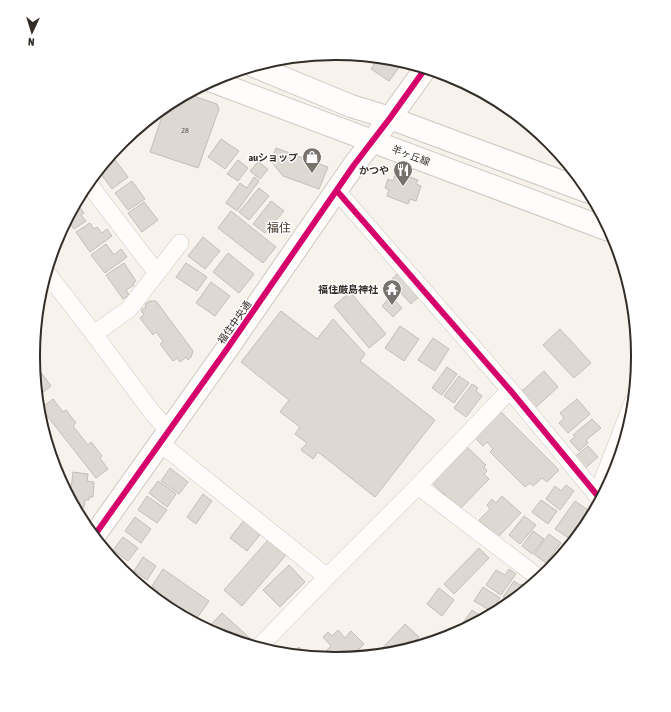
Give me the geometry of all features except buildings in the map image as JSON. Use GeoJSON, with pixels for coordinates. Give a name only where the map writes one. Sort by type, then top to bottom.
{"type":"FeatureCollection","features":[{"type":"Feature","properties":{"kind":"main road"},"geometry":{"type":"LineString","coordinates":[[263,70],[351,106],[390,118],[578,188]]}},
{"type":"Feature","properties":{"kind":"main road","name":"福住中央通"},"geometry":{"type":"LineString","coordinates":[[98,531],[138,476],[354,165],[422,74]]}},
{"type":"Feature","properties":{"kind":"main road","name":"羊ヶ丘線"},"geometry":{"type":"LineString","coordinates":[[220,84],[602,227]]}},
{"type":"Feature","properties":{"kind":"street"},"geometry":{"type":"LineString","coordinates":[[92,189],[156,272]]}},
{"type":"Feature","properties":{"kind":"street"},"geometry":{"type":"LineString","coordinates":[[337,191],[510,390],[597,494]]}},
{"type":"Feature","properties":{"kind":"street"},"geometry":{"type":"LineString","coordinates":[[94,334],[129,309],[156,272],[180,243]]}},
{"type":"Feature","properties":{"kind":"street"},"geometry":{"type":"LineString","coordinates":[[51,278],[151,411],[165,437],[327,577]]}},
{"type":"Feature","properties":{"kind":"street"},"geometry":{"type":"LineString","coordinates":[[264,642],[418,486],[510,390]]}},
{"type":"Feature","properties":{"kind":"street"},"geometry":{"type":"LineString","coordinates":[[418,486],[534,574]]}},
{"type":"Feature","properties":{"kind":"cycle path"},"geometry":{"type":"LineString","coordinates":[[98,531],[227,349],[354,165],[422,74]]}},
{"type":"Feature","properties":{"kind":"cycle path"},"geometry":{"type":"LineString","coordinates":[[337,191],[510,390],[597,495]]}},
{"type":"Feature","properties":{"kind":"place","name":"auショップ"},"geometry":{"type":"Point","coordinates":[312,174]}},
{"type":"Feature","properties":{"kind":"place","name":"かつや"},"geometry":{"type":"Point","coordinates":[403,187]}},
{"type":"Feature","properties":{"kind":"place","name":"福住厳島神社"},"geometry":{"type":"Point","coordinates":[392,306]}},
{"type":"Feature","properties":{"kind":"district","name":"福住"},"geometry":{"type":"Point","coordinates":[279,228]}}]}
